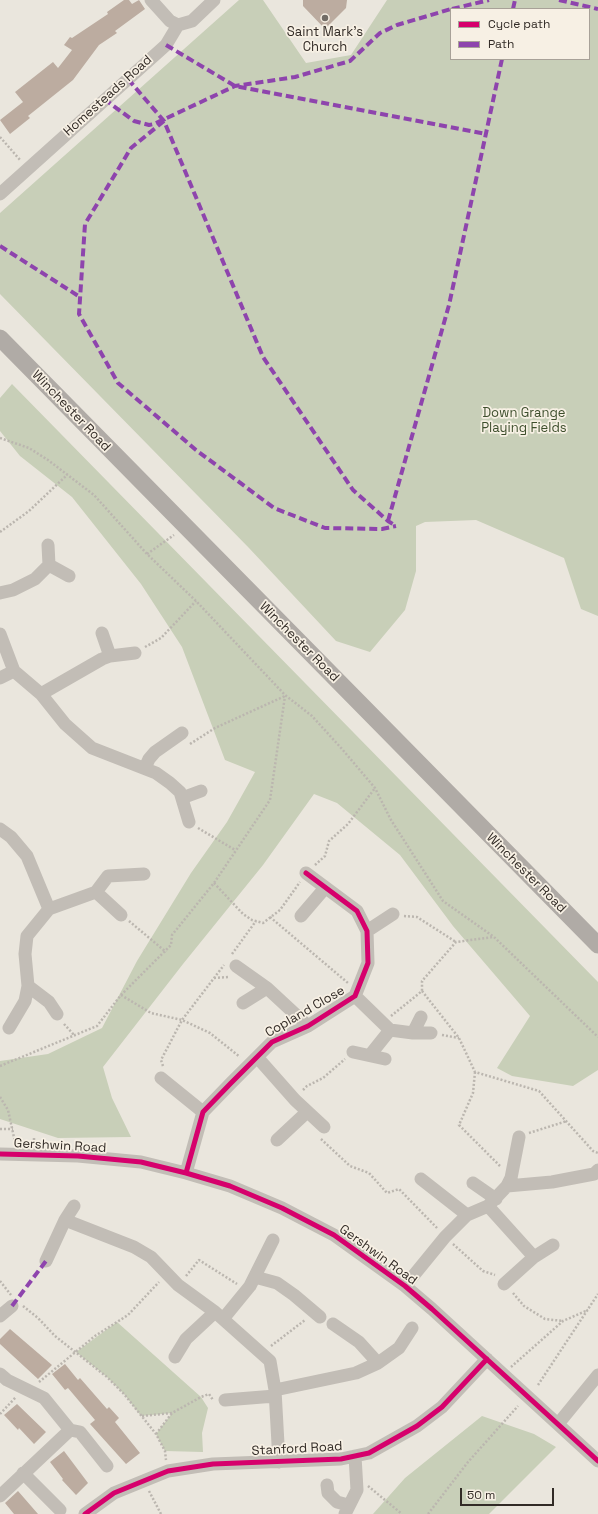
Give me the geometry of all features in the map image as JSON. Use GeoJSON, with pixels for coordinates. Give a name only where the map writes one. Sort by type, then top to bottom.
{"type":"FeatureCollection","features":[{"type":"Feature","properties":{"kind":"main road","name":"Winchester Road"},"geometry":{"type":"LineString","coordinates":[[0,338],[598,945]]}},
{"type":"Feature","properties":{"kind":"street"},"geometry":{"type":"LineString","coordinates":[[151,0],[170,21],[178,25],[192,21],[214,0]]}},
{"type":"Feature","properties":{"kind":"street","name":"Homesteads Road"},"geometry":{"type":"LineString","coordinates":[[0,194],[166,45],[178,25]]}},
{"type":"Feature","properties":{"kind":"street"},"geometry":{"type":"LineString","coordinates":[[48,545],[49,566]]}},
{"type":"Feature","properties":{"kind":"street"},"geometry":{"type":"LineString","coordinates":[[49,566],[69,576]]}},
{"type":"Feature","properties":{"kind":"street"},"geometry":{"type":"LineString","coordinates":[[0,593],[13,590],[35,578],[49,566]]}},
{"type":"Feature","properties":{"kind":"street"},"geometry":{"type":"LineString","coordinates":[[102,633],[110,656]]}},
{"type":"Feature","properties":{"kind":"street"},"geometry":{"type":"LineString","coordinates":[[0,634],[14,671],[41,694],[65,724],[92,748],[156,773],[170,784],[180,792],[189,822]]}},
{"type":"Feature","properties":{"kind":"street"},"geometry":{"type":"LineString","coordinates":[[41,694],[110,656],[134,653]]}},
{"type":"Feature","properties":{"kind":"street"},"geometry":{"type":"LineString","coordinates":[[0,678],[14,671]]}},
{"type":"Feature","properties":{"kind":"street"},"geometry":{"type":"LineString","coordinates":[[145,768],[149,759],[155,752],[184,739]]}},
{"type":"Feature","properties":{"kind":"street"},"geometry":{"type":"LineString","coordinates":[[182,798],[201,791]]}},
{"type":"Feature","properties":{"kind":"street"},"geometry":{"type":"LineString","coordinates":[[0,829],[11,837],[27,856],[49,909]]}},
{"type":"Feature","properties":{"kind":"street","name":"Copland Close"},"geometry":{"type":"LineString","coordinates":[[186,1173],[203,1112],[272,1042],[308,1026],[356,993],[368,963],[367,931],[357,911],[306,873]]}},
{"type":"Feature","properties":{"kind":"street"},"geometry":{"type":"LineString","coordinates":[[9,1028],[25,1001],[28,986],[25,954],[27,936],[49,909],[96,892],[108,876],[144,874]]}},
{"type":"Feature","properties":{"kind":"street"},"geometry":{"type":"LineString","coordinates":[[301,916],[325,888]]}},
{"type":"Feature","properties":{"kind":"street"},"geometry":{"type":"LineString","coordinates":[[96,892],[121,915]]}},
{"type":"Feature","properties":{"kind":"street"},"geometry":{"type":"LineString","coordinates":[[367,931],[393,914]]}},
{"type":"Feature","properties":{"kind":"street","name":"Copland Close"},"geometry":{"type":"LineString","coordinates":[[236,966],[267,988],[308,1026]]}},
{"type":"Feature","properties":{"kind":"street"},"geometry":{"type":"LineString","coordinates":[[28,986],[49,1002],[57,1014]]}},
{"type":"Feature","properties":{"kind":"street"},"geometry":{"type":"LineString","coordinates":[[243,1002],[267,988]]}},
{"type":"Feature","properties":{"kind":"street","name":"Copland Close"},"geometry":{"type":"LineString","coordinates":[[356,993],[387,1026]]}},
{"type":"Feature","properties":{"kind":"street"},"geometry":{"type":"LineString","coordinates":[[413,1033],[421,1017]]}},
{"type":"Feature","properties":{"kind":"street"},"geometry":{"type":"LineString","coordinates":[[370,1055],[387,1026],[413,1033],[431,1033]]}},
{"type":"Feature","properties":{"kind":"street"},"geometry":{"type":"LineString","coordinates":[[353,1052],[385,1058]]}},
{"type":"Feature","properties":{"kind":"street"},"geometry":{"type":"LineString","coordinates":[[253,1060],[324,1127]]}},
{"type":"Feature","properties":{"kind":"street"},"geometry":{"type":"LineString","coordinates":[[166,1080],[203,1112]]}},
{"type":"Feature","properties":{"kind":"street"},"geometry":{"type":"LineString","coordinates":[[277,1140],[307,1112]]}},
{"type":"Feature","properties":{"kind":"street"},"geometry":{"type":"LineString","coordinates":[[405,1286],[445,1237],[467,1215],[492,1202],[509,1182],[519,1137]]}},
{"type":"Feature","properties":{"kind":"street","name":"Gershwin Road"},"geometry":{"type":"LineString","coordinates":[[0,1154],[78,1156],[141,1162],[230,1186],[282,1208],[334,1236],[405,1286],[598,1461]]}},
{"type":"Feature","properties":{"kind":"street"},"geometry":{"type":"LineString","coordinates":[[509,1182],[552,1182],[594,1174],[598,1170]]}},
{"type":"Feature","properties":{"kind":"street"},"geometry":{"type":"LineString","coordinates":[[421,1179],[467,1215]]}},
{"type":"Feature","properties":{"kind":"street"},"geometry":{"type":"LineString","coordinates":[[473,1183],[492,1202],[534,1257]]}},
{"type":"Feature","properties":{"kind":"street"},"geometry":{"type":"LineString","coordinates":[[46,1261],[65,1220],[74,1206]]}},
{"type":"Feature","properties":{"kind":"street"},"geometry":{"type":"LineString","coordinates":[[65,1220],[134,1247],[150,1257],[178,1285],[219,1316],[270,1361],[275,1393],[279,1462]]}},
{"type":"Feature","properties":{"kind":"street"},"geometry":{"type":"LineString","coordinates":[[175,1357],[186,1339],[219,1316],[256,1277],[273,1240]]}},
{"type":"Feature","properties":{"kind":"street"},"geometry":{"type":"LineString","coordinates":[[504,1284],[534,1257],[553,1245]]}},
{"type":"Feature","properties":{"kind":"street"},"geometry":{"type":"LineString","coordinates":[[256,1277],[277,1283],[318,1315]]}},
{"type":"Feature","properties":{"kind":"street"},"geometry":{"type":"LineString","coordinates":[[0,1316],[15,1302]]}},
{"type":"Feature","properties":{"kind":"street"},"geometry":{"type":"LineString","coordinates":[[333,1324],[359,1342],[378,1363]]}},
{"type":"Feature","properties":{"kind":"street"},"geometry":{"type":"LineString","coordinates":[[225,1400],[275,1393],[356,1373],[378,1363],[399,1348],[412,1328]]}},
{"type":"Feature","properties":{"kind":"street","name":"Stanford Road"},"geometry":{"type":"LineString","coordinates":[[85,1514],[114,1493],[168,1471],[213,1464],[279,1462],[355,1456],[369,1453],[417,1426],[442,1407],[487,1359]]}},
{"type":"Feature","properties":{"kind":"street"},"geometry":{"type":"LineString","coordinates":[[0,1374],[7,1380],[44,1398],[70,1430],[80,1432],[107,1466]]}},
{"type":"Feature","properties":{"kind":"street"},"geometry":{"type":"LineString","coordinates":[[558,1424],[598,1375]]}},
{"type":"Feature","properties":{"kind":"street"},"geometry":{"type":"LineString","coordinates":[[0,1496],[70,1430]]}},
{"type":"Feature","properties":{"kind":"street"},"geometry":{"type":"LineString","coordinates":[[327,1485],[328,1493],[346,1510],[357,1490],[355,1456]]}},
{"type":"Feature","properties":{"kind":"street"},"geometry":{"type":"LineString","coordinates":[[23,1473],[60,1510]]}},
{"type":"Feature","properties":{"kind":"path"},"geometry":{"type":"LineString","coordinates":[[0,138],[29,168]]}},
{"type":"Feature","properties":{"kind":"path"},"geometry":{"type":"LineString","coordinates":[[0,438],[29,448],[94,495],[147,554],[196,601],[285,696],[312,716],[375,788],[391,820],[443,901],[494,937],[598,1037]]}},
{"type":"Feature","properties":{"kind":"path"},"geometry":{"type":"LineString","coordinates":[[0,532],[29,511],[67,475]]}},
{"type":"Feature","properties":{"kind":"path"},"geometry":{"type":"LineString","coordinates":[[147,554],[185,527]]}},
{"type":"Feature","properties":{"kind":"path"},"geometry":{"type":"LineString","coordinates":[[134,653],[161,638],[196,601]]}},
{"type":"Feature","properties":{"kind":"path"},"geometry":{"type":"LineString","coordinates":[[184,739],[215,728],[285,696]]}},
{"type":"Feature","properties":{"kind":"path"},"geometry":{"type":"LineString","coordinates":[[0,1066],[96,1026],[121,995],[166,952],[171,945],[172,934],[214,883],[270,800],[285,696]]}},
{"type":"Feature","properties":{"kind":"path"},"geometry":{"type":"LineString","coordinates":[[214,883],[243,914],[263,923],[280,910],[306,873],[325,856],[329,841],[348,824],[375,788]]}},
{"type":"Feature","properties":{"kind":"path"},"geometry":{"type":"LineString","coordinates":[[189,822],[235,850]]}},
{"type":"Feature","properties":{"kind":"path"},"geometry":{"type":"LineString","coordinates":[[393,914],[417,917],[456,942],[494,937]]}},
{"type":"Feature","properties":{"kind":"path"},"geometry":{"type":"LineString","coordinates":[[121,915],[166,952]]}},
{"type":"Feature","properties":{"kind":"path"},"geometry":{"type":"LineString","coordinates":[[270,917],[356,993]]}},
{"type":"Feature","properties":{"kind":"path"},"geometry":{"type":"LineString","coordinates":[[166,1080],[161,1060],[182,1020],[256,921]]}},
{"type":"Feature","properties":{"kind":"path"},"geometry":{"type":"LineString","coordinates":[[456,942],[422,980],[422,991],[459,1038],[475,1072],[473,1093],[459,1125],[509,1182]]}},
{"type":"Feature","properties":{"kind":"path"},"geometry":{"type":"LineString","coordinates":[[387,1026],[422,991]]}},
{"type":"Feature","properties":{"kind":"path"},"geometry":{"type":"LineString","coordinates":[[121,995],[151,1013],[182,1020],[210,1033],[253,1060]]}},
{"type":"Feature","properties":{"kind":"path"},"geometry":{"type":"LineString","coordinates":[[431,1033],[459,1038]]}},
{"type":"Feature","properties":{"kind":"path"},"geometry":{"type":"LineString","coordinates":[[295,1100],[307,1086],[323,1078],[353,1052]]}},
{"type":"Feature","properties":{"kind":"path"},"geometry":{"type":"LineString","coordinates":[[475,1072],[539,1091],[593,1151],[598,1153]]}},
{"type":"Feature","properties":{"kind":"path"},"geometry":{"type":"LineString","coordinates":[[0,1097],[8,1110],[15,1142]]}},
{"type":"Feature","properties":{"kind":"path"},"geometry":{"type":"LineString","coordinates":[[519,1137],[567,1121]]}},
{"type":"Feature","properties":{"kind":"path"},"geometry":{"type":"LineString","coordinates":[[324,1127],[321,1139],[350,1166],[369,1173],[387,1193],[399,1189],[445,1237]]}},
{"type":"Feature","properties":{"kind":"path"},"geometry":{"type":"LineString","coordinates":[[0,1129],[13,1129]]}},
{"type":"Feature","properties":{"kind":"path"},"geometry":{"type":"LineString","coordinates":[[0,1414],[18,1395],[39,1382],[94,1336],[128,1315],[162,1279],[172,1288],[178,1285],[200,1260],[238,1285]]}},
{"type":"Feature","properties":{"kind":"path"},"geometry":{"type":"LineString","coordinates":[[0,1281],[15,1302],[38,1318],[55,1336],[107,1377],[124,1394],[156,1434],[165,1451],[168,1471]]}},
{"type":"Feature","properties":{"kind":"path"},"geometry":{"type":"LineString","coordinates":[[538,1385],[598,1294]]}},
{"type":"Feature","properties":{"kind":"path"},"geometry":{"type":"LineString","coordinates":[[511,1367],[563,1321],[589,1309]]}},
{"type":"Feature","properties":{"kind":"path"},"geometry":{"type":"LineString","coordinates":[[262,1353],[318,1315]]}},
{"type":"Feature","properties":{"kind":"path"},"geometry":{"type":"LineString","coordinates":[[142,1416],[172,1413],[209,1394],[213,1401],[225,1400]]}},
{"type":"Feature","properties":{"kind":"path"},"geometry":{"type":"LineString","coordinates":[[428,1514],[468,1462],[518,1406]]}},
{"type":"Feature","properties":{"kind":"path"},"geometry":{"type":"LineString","coordinates":[[156,1434],[172,1413]]}},
{"type":"Feature","properties":{"kind":"path"},"geometry":{"type":"LineString","coordinates":[[143,1480],[161,1514]]}},
{"type":"Feature","properties":{"kind":"path"},"geometry":{"type":"LineString","coordinates":[[365,1483],[402,1514]]}},
{"type":"Feature","properties":{"kind":"green space","name":"Down Grange Playing Fields"},"geometry":{"type":"Polygon","coordinates":[[[239,0],[263,0],[306,63],[351,55],[387,0],[598,0],[598,616],[581,609],[564,558],[476,520],[425,522],[416,526],[416,571],[405,610],[370,652],[336,641],[249,548],[0,294],[0,213],[239,0]]]}},
{"type":"Feature","properties":{"kind":"green space"},"geometry":{"type":"Polygon","coordinates":[[[12,384],[598,982],[598,1070],[573,1086],[512,1076],[497,1068],[530,1016],[453,926],[400,855],[337,803],[314,794],[263,865],[183,964],[103,1067],[112,1098],[131,1137],[58,1138],[0,1119],[0,1061],[48,1054],[102,1028],[137,961],[191,873],[227,822],[255,772],[225,760],[182,647],[141,584],[72,497],[20,456],[0,431],[0,398],[12,384]]]}},
{"type":"Feature","properties":{"kind":"green space"},"geometry":{"type":"Polygon","coordinates":[[[117,1322],[201,1397],[208,1408],[202,1433],[203,1452],[165,1451],[156,1434],[172,1413],[141,1416],[124,1394],[107,1377],[76,1352],[117,1322]]]}},
{"type":"Feature","properties":{"kind":"green space"},"geometry":{"type":"Polygon","coordinates":[[[482,1416],[534,1434],[556,1447],[489,1514],[373,1514],[405,1478],[482,1416]]]}},
{"type":"Feature","properties":{"kind":"building"},"geometry":{"type":"Polygon","coordinates":[[[124,0],[129,0],[132,4],[139,0],[145,9],[115,31],[117,33],[99,45],[73,80],[28,116],[30,118],[10,134],[0,120],[23,102],[15,92],[53,62],[58,68],[72,50],[64,45],[70,37],[72,38],[108,14],[107,12],[124,0]]]}},
{"type":"Feature","properties":{"kind":"building","name":"Saint Mark's Church"},"geometry":{"type":"Polygon","coordinates":[[[303,0],[347,0],[346,8],[325,29],[303,6],[303,0]]]}},
{"type":"Feature","properties":{"kind":"building"},"geometry":{"type":"Polygon","coordinates":[[[10,1329],[52,1365],[38,1379],[0,1344],[0,1339],[10,1329]]]}},
{"type":"Feature","properties":{"kind":"building"},"geometry":{"type":"Polygon","coordinates":[[[65,1364],[78,1380],[80,1378],[107,1409],[109,1407],[119,1418],[115,1422],[140,1453],[126,1464],[90,1424],[95,1420],[68,1388],[65,1390],[52,1374],[65,1364]]]}},
{"type":"Feature","properties":{"kind":"building"},"geometry":{"type":"Polygon","coordinates":[[[17,1404],[46,1432],[34,1444],[4,1415],[17,1404]]]}},
{"type":"Feature","properties":{"kind":"building"},"geometry":{"type":"Polygon","coordinates":[[[64,1451],[88,1483],[76,1495],[62,1480],[63,1479],[50,1462],[64,1451]]]}},
{"type":"Feature","properties":{"kind":"building"},"geometry":{"type":"Polygon","coordinates":[[[18,1491],[38,1514],[14,1514],[5,1503],[18,1491]]]}},
{"type":"Feature","properties":{"kind":"marked path"},"geometry":{"type":"LineString","coordinates":[[456,8],[489,0]]}},
{"type":"Feature","properties":{"kind":"marked path"},"geometry":{"type":"LineString","coordinates":[[513,8],[515,0]]}},
{"type":"Feature","properties":{"kind":"marked path"},"geometry":{"type":"LineString","coordinates":[[559,0],[598,9]]}},
{"type":"Feature","properties":{"kind":"marked path"},"geometry":{"type":"LineString","coordinates":[[104,99],[134,121],[149,125],[154,124],[235,86],[295,77],[350,61],[380,33],[397,25],[450,9]]}},
{"type":"Feature","properties":{"kind":"marked path"},"geometry":{"type":"LineString","coordinates":[[166,45],[235,86],[486,134]]}},
{"type":"Feature","properties":{"kind":"marked path"},"geometry":{"type":"LineString","coordinates":[[388,521],[449,305],[502,60]]}},
{"type":"Feature","properties":{"kind":"marked path"},"geometry":{"type":"LineString","coordinates":[[128,79],[164,121],[263,357],[353,490],[388,521],[396,526]]}},
{"type":"Feature","properties":{"kind":"marked path"},"geometry":{"type":"LineString","coordinates":[[164,121],[131,148],[85,224],[79,314],[118,383],[196,450],[274,508],[325,528],[382,529],[396,526]]}},
{"type":"Feature","properties":{"kind":"marked path"},"geometry":{"type":"LineString","coordinates":[[0,246],[80,297]]}},
{"type":"Feature","properties":{"kind":"marked path"},"geometry":{"type":"LineString","coordinates":[[12,1306],[46,1261]]}},
{"type":"Feature","properties":{"kind":"cycle path"},"geometry":{"type":"LineString","coordinates":[[186,1173],[203,1112],[272,1042],[308,1026],[355,996],[368,963],[367,931],[357,911],[306,873]]}},
{"type":"Feature","properties":{"kind":"cycle path"},"geometry":{"type":"LineString","coordinates":[[0,1154],[78,1156],[141,1162],[230,1186],[282,1208],[334,1235],[405,1286],[598,1461]]}},
{"type":"Feature","properties":{"kind":"cycle path"},"geometry":{"type":"LineString","coordinates":[[85,1514],[114,1493],[168,1471],[213,1464],[341,1459],[369,1453],[417,1426],[442,1407],[487,1359]]}},
{"type":"Feature","properties":{"kind":"place","name":"Saint Mark's Church"},"geometry":{"type":"Point","coordinates":[325,18]}}]}
